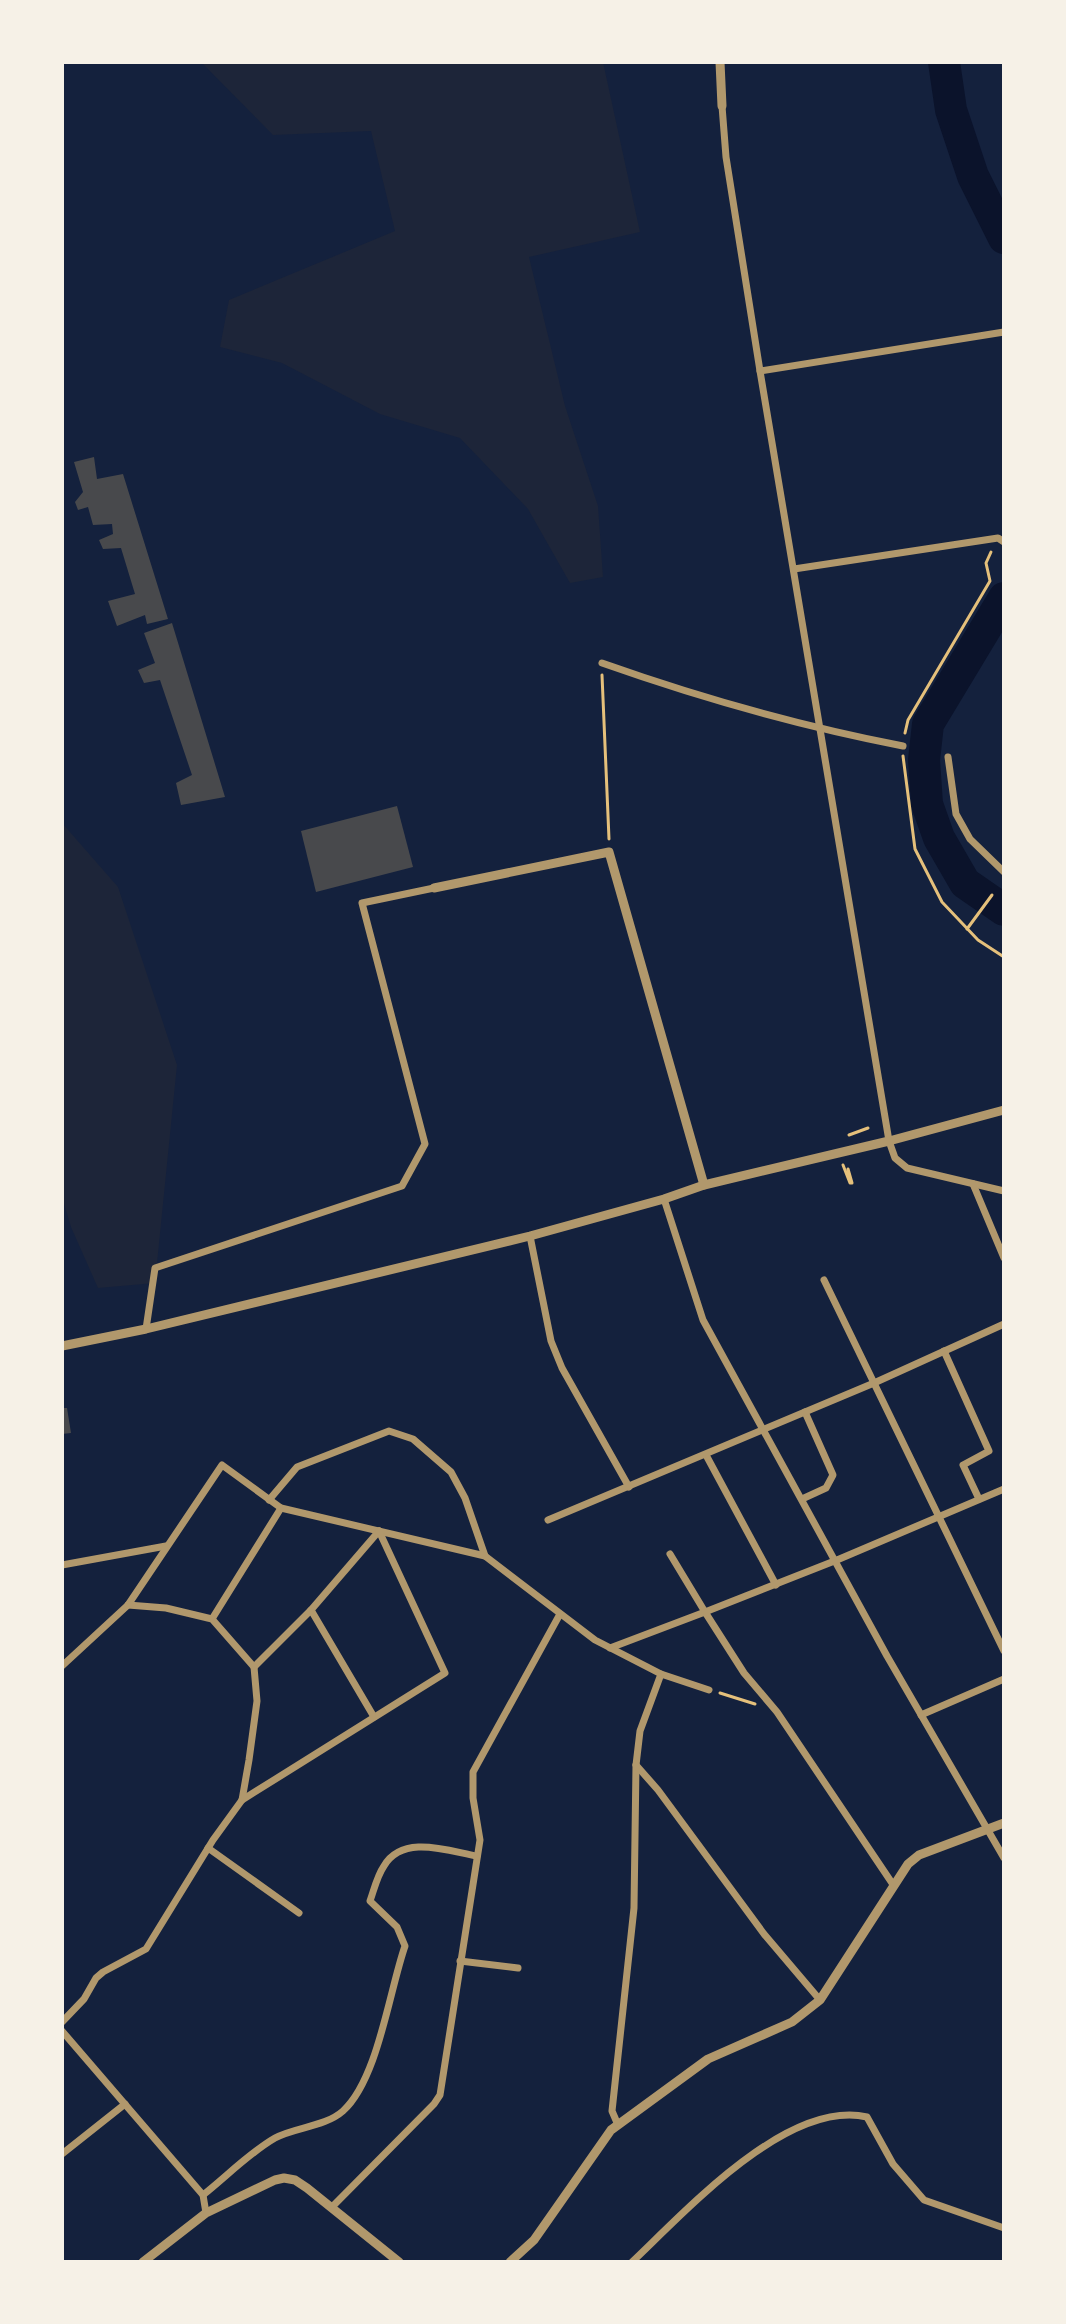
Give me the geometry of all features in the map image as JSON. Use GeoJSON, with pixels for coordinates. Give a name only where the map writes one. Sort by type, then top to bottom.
{"type":"FeatureCollection","features":[{"type":"Feature","properties":{"kind":"street"},"geometry":{"type":"LineString","coordinates":[[720,62],[726,157],[889,1141],[895,1158],[907,1168],[1004,1191]]}},
{"type":"Feature","properties":{"kind":"street"},"geometry":{"type":"LineString","coordinates":[[760,371],[1004,332]]}},
{"type":"Feature","properties":{"kind":"street"},"geometry":{"type":"LineString","coordinates":[[794,569],[1001,540]]}},
{"type":"Feature","properties":{"kind":"street"},"geometry":{"type":"LineString","coordinates":[[602,663],[687,693],[820,730],[903,746]]}},
{"type":"Feature","properties":{"kind":"street"},"geometry":{"type":"LineString","coordinates":[[948,757],[956,814],[970,839],[1004,872]]}},
{"type":"Feature","properties":{"kind":"street"},"geometry":{"type":"LineString","coordinates":[[146,1329],[155,1268],[402,1186],[425,1144],[362,903],[609,852],[704,1185]]}},
{"type":"Feature","properties":{"kind":"street"},"geometry":{"type":"LineString","coordinates":[[62,1346],[146,1329],[530,1236],[704,1185],[1004,1110]]}},
{"type":"Feature","properties":{"kind":"street"},"geometry":{"type":"LineString","coordinates":[[973,1184],[1004,1258]]}},
{"type":"Feature","properties":{"kind":"street"},"geometry":{"type":"LineString","coordinates":[[664,1199],[703,1320],[921,1715],[1004,1858]]}},
{"type":"Feature","properties":{"kind":"street"},"geometry":{"type":"LineString","coordinates":[[530,1236],[551,1341],[562,1368],[629,1487]]}},
{"type":"Feature","properties":{"kind":"street"},"geometry":{"type":"LineString","coordinates":[[824,1280],[1004,1651]]}},
{"type":"Feature","properties":{"kind":"street"},"geometry":{"type":"LineString","coordinates":[[548,1520],[874,1383],[1004,1324]]}},
{"type":"Feature","properties":{"kind":"street"},"geometry":{"type":"LineString","coordinates":[[944,1351],[989,1451],[963,1465],[979,1499]]}},
{"type":"Feature","properties":{"kind":"street"},"geometry":{"type":"LineString","coordinates":[[802,1499],[826,1488],[833,1475],[805,1412]]}},
{"type":"Feature","properties":{"kind":"street"},"geometry":{"type":"LineString","coordinates":[[269,1500],[297,1467],[389,1431],[413,1439],[451,1472],[465,1498],[485,1556]]}},
{"type":"Feature","properties":{"kind":"street"},"geometry":{"type":"LineString","coordinates":[[706,1455],[776,1585]]}},
{"type":"Feature","properties":{"kind":"street"},"geometry":{"type":"LineString","coordinates":[[62,1666],[128,1605],[222,1465],[281,1508],[485,1556],[610,1648],[661,1674],[709,1690]]}},
{"type":"Feature","properties":{"kind":"street"},"geometry":{"type":"LineString","coordinates":[[610,1648],[776,1585],[1004,1489]]}},
{"type":"Feature","properties":{"kind":"street"},"geometry":{"type":"LineString","coordinates":[[212,1619],[281,1508]]}},
{"type":"Feature","properties":{"kind":"street"},"geometry":{"type":"LineString","coordinates":[[254,1667],[311,1610],[379,1531]]}},
{"type":"Feature","properties":{"kind":"street"},"geometry":{"type":"LineString","coordinates":[[62,2022],[84,1999],[96,1978],[146,1949],[208,1848],[242,1800],[445,1673],[379,1531]]}},
{"type":"Feature","properties":{"kind":"street"},"geometry":{"type":"LineString","coordinates":[[62,1565],[166,1546]]}},
{"type":"Feature","properties":{"kind":"street"},"geometry":{"type":"LineString","coordinates":[[670,1554],[744,1673],[777,1712],[894,1886]]}},
{"type":"Feature","properties":{"kind":"street"},"geometry":{"type":"LineString","coordinates":[[128,1605],[166,1608],[212,1619],[254,1667],[257,1701],[242,1800]]}},
{"type":"Feature","properties":{"kind":"street"},"geometry":{"type":"LineString","coordinates":[[311,1610],[374,1717]]}},
{"type":"Feature","properties":{"kind":"street"},"geometry":{"type":"LineString","coordinates":[[332,2207],[440,2095],[480,1840],[473,1798],[473,1772],[560,1614]]}},
{"type":"Feature","properties":{"kind":"street"},"geometry":{"type":"LineString","coordinates":[[618,2125],[612,2111],[634,1908],[636,1765],[640,1731],[661,1674]]}},
{"type":"Feature","properties":{"kind":"street"},"geometry":{"type":"LineString","coordinates":[[921,1715],[1004,1679]]}},
{"type":"Feature","properties":{"kind":"street"},"geometry":{"type":"LineString","coordinates":[[636,1765],[658,1790],[764,1934],[820,2000]]}},
{"type":"Feature","properties":{"kind":"street"},"geometry":{"type":"LineString","coordinates":[[510,2262],[534,2240],[605,2137],[618,2125],[708,2059],[792,2022],[820,2000],[908,1864],[919,1855],[1004,1823]]}},
{"type":"Feature","properties":{"kind":"street"},"geometry":{"type":"LineString","coordinates":[[203,2195],[276,2138],[342,2112],[357,2092],[379,2048],[393,1982],[405,1946],[397,1927],[370,1901],[382,1868],[389,1860],[414,1846],[477,1856]]}},
{"type":"Feature","properties":{"kind":"street"},"geometry":{"type":"LineString","coordinates":[[208,1848],[299,1913]]}},
{"type":"Feature","properties":{"kind":"street"},"geometry":{"type":"LineString","coordinates":[[460,1961],[518,1968]]}},
{"type":"Feature","properties":{"kind":"street"},"geometry":{"type":"LineString","coordinates":[[62,2031],[203,2195],[206,2213]]}},
{"type":"Feature","properties":{"kind":"street"},"geometry":{"type":"LineString","coordinates":[[62,2154],[125,2104]]}},
{"type":"Feature","properties":{"kind":"street"},"geometry":{"type":"LineString","coordinates":[[632,2262],[710,2188],[775,2137],[818,2120],[846,2117],[867,2117],[893,2164],[924,2200],[1004,2228]]}},
{"type":"Feature","properties":{"kind":"street"},"geometry":{"type":"LineString","coordinates":[[143,2262],[206,2213],[284,2178],[307,2188],[399,2262]]}},
{"type":"Feature","properties":{"kind":"path"},"geometry":{"type":"LineString","coordinates":[[1001,540],[986,563],[990,581],[908,720],[902,766],[915,849],[942,902],[978,940],[1004,957]]}},
{"type":"Feature","properties":{"kind":"path"},"geometry":{"type":"LineString","coordinates":[[602,663],[609,852]]}},
{"type":"Feature","properties":{"kind":"path"},"geometry":{"type":"LineString","coordinates":[[967,929],[992,895]]}},
{"type":"Feature","properties":{"kind":"path"},"geometry":{"type":"LineString","coordinates":[[839,1140],[868,1128]]}},
{"type":"Feature","properties":{"kind":"path"},"geometry":{"type":"LineString","coordinates":[[709,1690],[777,1712]]}},
{"type":"Feature","properties":{"kind":"shaded area"},"geometry":{"type":"Polygon","coordinates":[[[201,62],[603,62],[640,232],[529,257],[565,406],[598,506],[603,577],[570,583],[528,509],[460,438],[380,414],[282,363],[220,347],[229,300],[395,231],[371,131],[273,135],[201,62]]]}},
{"type":"Feature","properties":{"kind":"shaded area"},"geometry":{"type":"Polygon","coordinates":[[[62,823],[118,887],[177,1065],[155,1283],[98,1288],[71,1227],[62,1197],[62,823]]]}},
{"type":"Feature","properties":{"kind":"building"},"geometry":{"type":"Polygon","coordinates":[[[94,457],[97,479],[123,474],[168,619],[147,624],[145,615],[117,626],[108,601],[135,594],[121,548],[103,549],[99,540],[113,534],[112,524],[93,525],[88,507],[78,510],[75,502],[83,492],[74,462],[94,457]]]}},
{"type":"Feature","properties":{"kind":"building"},"geometry":{"type":"Polygon","coordinates":[[[172,623],[225,797],[181,805],[176,783],[192,775],[160,680],[144,683],[138,670],[155,663],[144,633],[172,623]]]}},
{"type":"Feature","properties":{"kind":"building"},"geometry":{"type":"Polygon","coordinates":[[[397,806],[413,867],[316,892],[301,831],[397,806]]]}},
{"type":"Feature","properties":{"kind":"building"},"geometry":{"type":"Polygon","coordinates":[[[62,1408],[67,1408],[71,1433],[62,1434],[62,1408]]]}},
{"type":"Feature","properties":{"kind":"waterway"},"geometry":{"type":"LineString","coordinates":[[944,62],[951,110],[973,176],[1004,238]]}},
{"type":"Feature","properties":{"kind":"waterway"},"geometry":{"type":"LineString","coordinates":[[1004,598],[928,724],[924,760],[927,804],[939,838],[965,883],[1004,910]]}}]}
